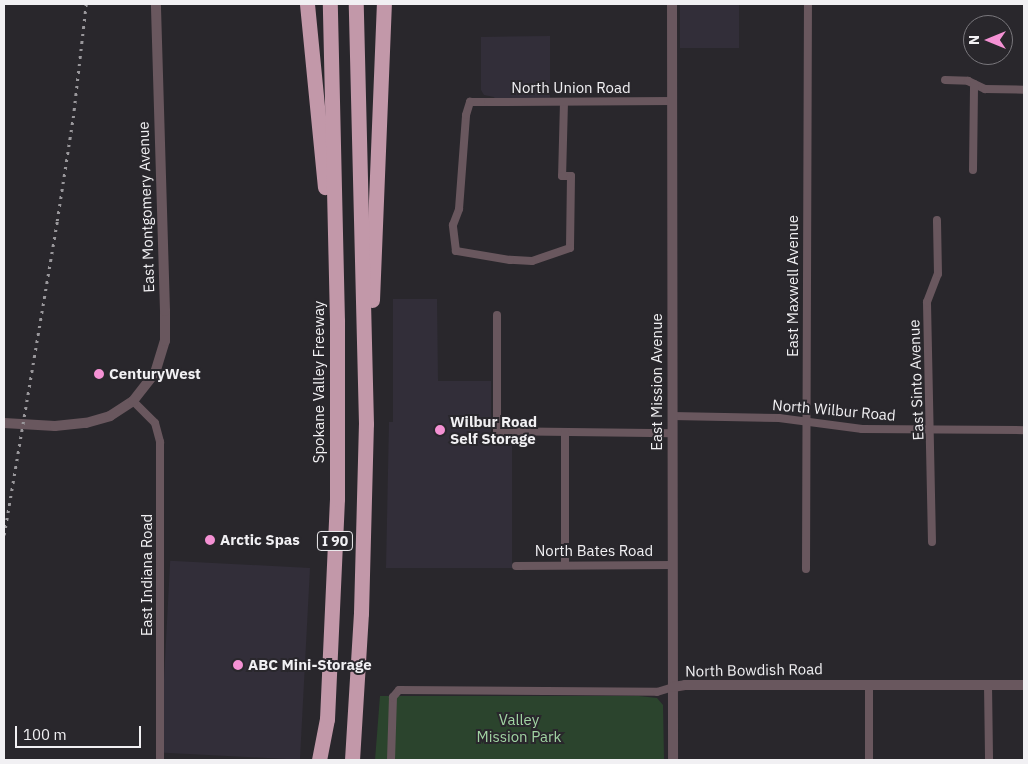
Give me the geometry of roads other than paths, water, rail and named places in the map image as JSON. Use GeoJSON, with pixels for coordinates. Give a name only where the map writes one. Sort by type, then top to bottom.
{"type":"FeatureCollection","features":[{"type":"Feature","properties":{"kind":"highway","name":"Spokane Valley Freeway"},"geometry":{"type":"LineString","coordinates":[[319,760],[327,719],[337,499],[337,321],[330,4]]}},
{"type":"Feature","properties":{"kind":"highway","name":"I 90"},"geometry":{"type":"LineString","coordinates":[[352,760],[362,613],[366,424],[356,4]]}},
{"type":"Feature","properties":{"kind":"highway"},"geometry":{"type":"LineString","coordinates":[[366,424],[384,4]]}},
{"type":"Feature","properties":{"kind":"highway"},"geometry":{"type":"LineString","coordinates":[[308,7],[337,321]]}},
{"type":"Feature","properties":{"kind":"street","name":"East Montgomery Avenue"},"geometry":{"type":"LineString","coordinates":[[4,423],[55,426],[86,423],[110,416],[133,401],[155,373],[165,340],[156,4]]}},
{"type":"Feature","properties":{"kind":"street","name":"East Mission Avenue"},"geometry":{"type":"LineString","coordinates":[[672,4],[673,760]]}},
{"type":"Feature","properties":{"kind":"street","name":"East Maxwell Avenue"},"geometry":{"type":"LineString","coordinates":[[806,569],[808,4]]}},
{"type":"Feature","properties":{"kind":"street"},"geometry":{"type":"LineString","coordinates":[[945,80],[968,81],[985,89],[1024,90]]}},
{"type":"Feature","properties":{"kind":"street"},"geometry":{"type":"LineString","coordinates":[[973,170],[974,84]]}},
{"type":"Feature","properties":{"kind":"street","name":"North Union Road"},"geometry":{"type":"LineString","coordinates":[[564,102],[562,176],[571,176],[570,248],[532,261],[510,260],[456,251],[453,225],[459,209],[466,115],[470,102],[673,101]]}},
{"type":"Feature","properties":{"kind":"street","name":"East Sinto Avenue"},"geometry":{"type":"LineString","coordinates":[[932,542],[928,302],[938,274],[937,220]]}},
{"type":"Feature","properties":{"kind":"street"},"geometry":{"type":"LineString","coordinates":[[497,315],[497,431],[672,433]]}},
{"type":"Feature","properties":{"kind":"street","name":"East Indiana Road"},"geometry":{"type":"LineString","coordinates":[[133,401],[155,424],[160,442],[160,760]]}},
{"type":"Feature","properties":{"kind":"street","name":"North Wilbur Road"},"geometry":{"type":"LineString","coordinates":[[672,416],[779,418],[862,429],[1024,430]]}},
{"type":"Feature","properties":{"kind":"street"},"geometry":{"type":"LineString","coordinates":[[565,432],[565,565]]}},
{"type":"Feature","properties":{"kind":"street","name":"North Bates Road"},"geometry":{"type":"LineString","coordinates":[[516,566],[673,565]]}},
{"type":"Feature","properties":{"kind":"street"},"geometry":{"type":"LineString","coordinates":[[869,684],[869,760]]}},
{"type":"Feature","properties":{"kind":"street","name":"North Bowdish Road"},"geometry":{"type":"LineString","coordinates":[[391,760],[394,697],[396,692],[402,690],[657,692],[685,685],[1024,685]]}},
{"type":"Feature","properties":{"kind":"street"},"geometry":{"type":"LineString","coordinates":[[988,685],[989,760]]}},
{"type":"Feature","properties":{"kind":"railway"},"geometry":{"type":"LineString","coordinates":[[4,535],[73,118],[86,4]]}},
{"type":"Feature","properties":{"kind":"place","name":"CenturyWest"},"geometry":{"type":"Point","coordinates":[99,374]}},
{"type":"Feature","properties":{"kind":"place","name":"Wilbur Road Self Storage"},"geometry":{"type":"Point","coordinates":[440,430]}},
{"type":"Feature","properties":{"kind":"place","name":"Arctic Spas"},"geometry":{"type":"Point","coordinates":[210,540]}},
{"type":"Feature","properties":{"kind":"place","name":"ABC Mini-Storage"},"geometry":{"type":"Point","coordinates":[238,665]}},
{"type":"Feature","properties":{"kind":"park label","name":"Valley Mission Park"},"geometry":{"type":"Point","coordinates":[519,728]}}]}
